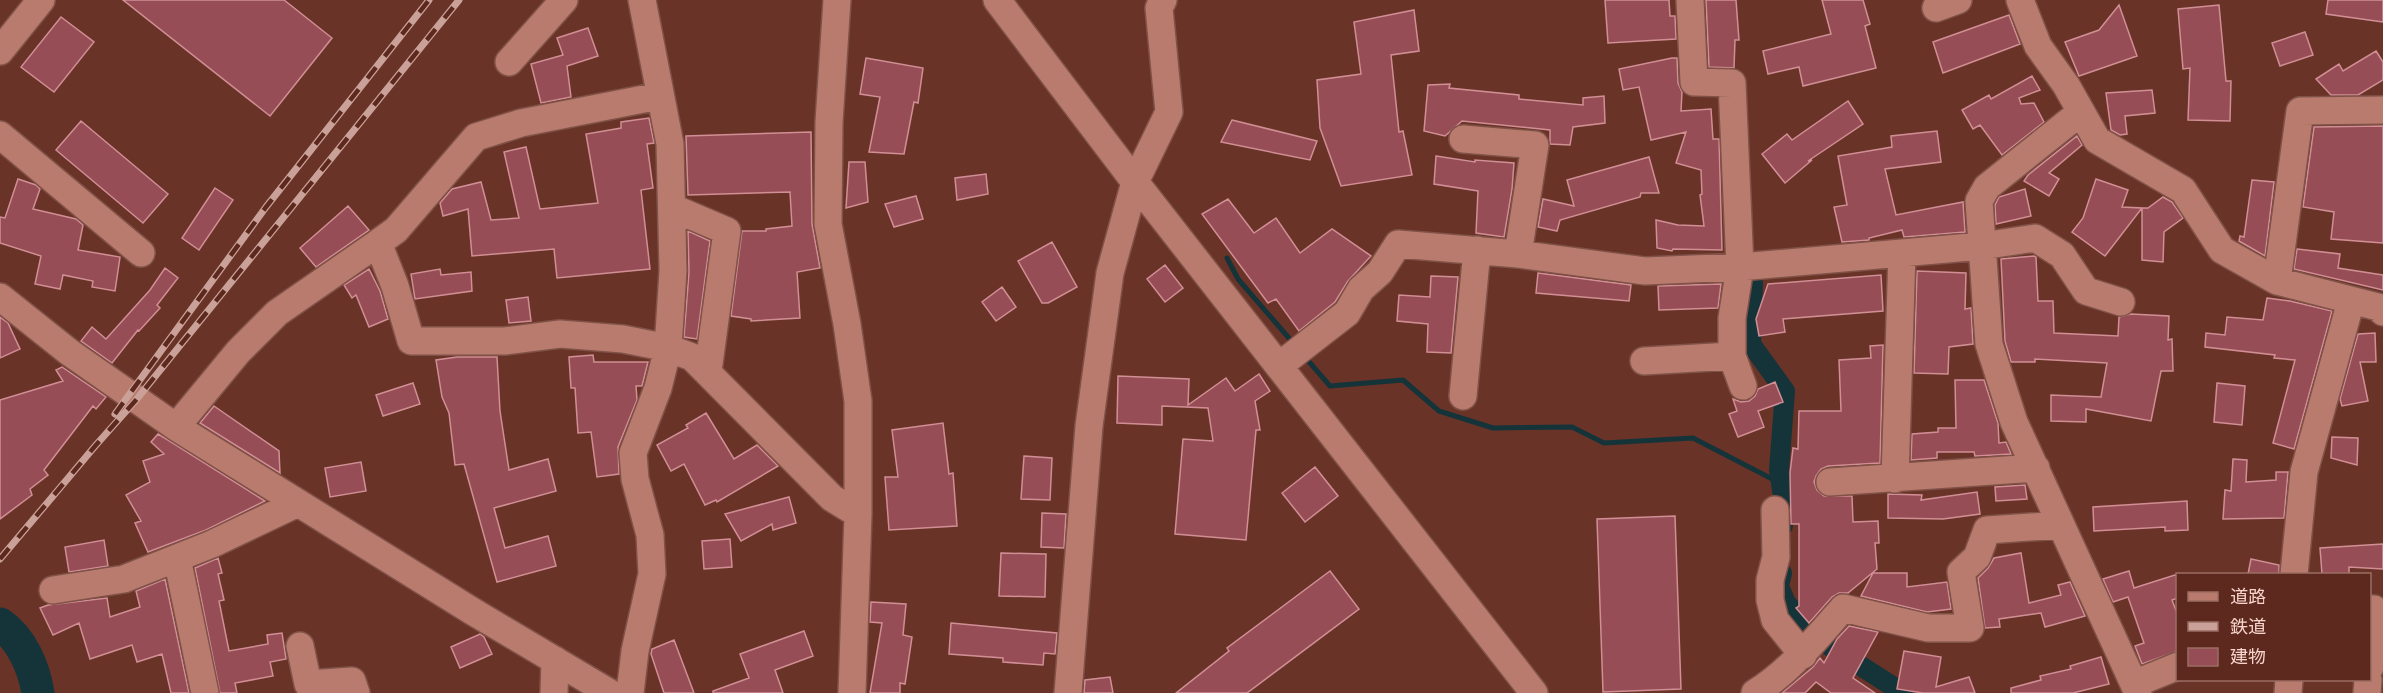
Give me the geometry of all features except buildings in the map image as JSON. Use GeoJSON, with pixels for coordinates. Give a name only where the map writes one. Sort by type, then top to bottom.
{"type":"FeatureCollection","features":[{"type":"Feature","properties":{"kind":"street"},"geometry":{"type":"LineString","coordinates":[[509,62],[564,0]]}},
{"type":"Feature","properties":{"kind":"street"},"geometry":{"type":"LineString","coordinates":[[630,693],[635,651],[652,574],[650,535],[634,479],[633,453],[658,388],[668,348],[673,271],[670,144],[642,0]]}},
{"type":"Feature","properties":{"kind":"street"},"geometry":{"type":"LineString","coordinates":[[837,0],[829,122],[828,224],[847,324],[858,401],[858,514],[852,693]]}},
{"type":"Feature","properties":{"kind":"street"},"geometry":{"type":"LineString","coordinates":[[997,0],[1135,182],[1534,693]]}},
{"type":"Feature","properties":{"kind":"street"},"geometry":{"type":"LineString","coordinates":[[1068,693],[1089,426],[1110,273],[1135,182],[1169,112],[1159,8],[1163,0]]}},
{"type":"Feature","properties":{"kind":"street"},"geometry":{"type":"LineString","coordinates":[[1690,0],[1694,82],[1732,83],[1740,267],[1732,318],[1732,356],[1743,386]]}},
{"type":"Feature","properties":{"kind":"street"},"geometry":{"type":"LineString","coordinates":[[2020,0],[2038,46],[2066,85],[2097,140],[2183,190],[2222,250],[2277,281],[2378,307],[2383,312]]}},
{"type":"Feature","properties":{"kind":"street"},"geometry":{"type":"LineString","coordinates":[[0,51],[32,3]]}},
{"type":"Feature","properties":{"kind":"street"},"geometry":{"type":"LineString","coordinates":[[176,428],[238,352],[277,312],[396,230],[476,137],[521,123],[659,96]]}},
{"type":"Feature","properties":{"kind":"street"},"geometry":{"type":"LineString","coordinates":[[2277,281],[2300,111],[2383,110]]}},
{"type":"Feature","properties":{"kind":"street"},"geometry":{"type":"LineString","coordinates":[[2081,112],[1987,188],[1979,201],[1989,344],[2014,422],[2136,688],[2176,667]]}},
{"type":"Feature","properties":{"kind":"street"},"geometry":{"type":"LineString","coordinates":[[0,135],[141,253]]}},
{"type":"Feature","properties":{"kind":"street"},"geometry":{"type":"LineString","coordinates":[[1464,139],[1535,145],[1518,254]]}},
{"type":"Feature","properties":{"kind":"street"},"geometry":{"type":"LineString","coordinates":[[673,208],[727,231],[709,364],[705,370]]}},
{"type":"Feature","properties":{"kind":"street"},"geometry":{"type":"LineString","coordinates":[[1280,365],[1347,313],[1361,289],[1380,272],[1398,244],[1518,254],[1645,271],[1740,267],[1982,246],[2035,238],[2062,255],[2086,291],[2121,302]]}},
{"type":"Feature","properties":{"kind":"street"},"geometry":{"type":"LineString","coordinates":[[378,243],[411,341],[505,340],[560,334],[623,339],[668,348],[692,357],[832,498],[858,514]]}},
{"type":"Feature","properties":{"kind":"street"},"geometry":{"type":"LineString","coordinates":[[1463,396],[1477,250]]}},
{"type":"Feature","properties":{"kind":"street"},"geometry":{"type":"LineString","coordinates":[[1895,479],[1902,253]]}},
{"type":"Feature","properties":{"kind":"street"},"geometry":{"type":"LineString","coordinates":[[0,297],[69,352],[176,428],[610,693]]}},
{"type":"Feature","properties":{"kind":"street"},"geometry":{"type":"LineString","coordinates":[[2294,573],[2304,472],[2351,301]]}},
{"type":"Feature","properties":{"kind":"street"},"geometry":{"type":"LineString","coordinates":[[1644,361],[1732,356]]}},
{"type":"Feature","properties":{"kind":"street"},"geometry":{"type":"LineString","coordinates":[[1830,482],[2036,468]]}},
{"type":"Feature","properties":{"kind":"street"},"geometry":{"type":"LineString","coordinates":[[53,590],[124,579],[177,558],[298,503]]}},
{"type":"Feature","properties":{"kind":"street"},"geometry":{"type":"LineString","coordinates":[[1775,510],[1776,557],[1770,580],[1770,600],[1774,620],[1803,655]]}},
{"type":"Feature","properties":{"kind":"street"},"geometry":{"type":"LineString","coordinates":[[1755,693],[1803,655],[1843,608],[1928,628],[1970,628],[1961,572],[1977,557],[1987,530],[2061,525]]}},
{"type":"Feature","properties":{"kind":"street"},"geometry":{"type":"LineString","coordinates":[[177,558],[205,693]]}},
{"type":"Feature","properties":{"kind":"street"},"geometry":{"type":"LineString","coordinates":[[2371,609],[2374,609],[2371,652]]}},
{"type":"Feature","properties":{"kind":"street"},"geometry":{"type":"LineString","coordinates":[[300,646],[308,684],[352,681],[356,693]]}},
{"type":"Feature","properties":{"kind":"street"},"geometry":{"type":"LineString","coordinates":[[554,693],[555,660]]}},
{"type":"Feature","properties":{"kind":"waterway"},"geometry":{"type":"LineString","coordinates":[[1227,258],[1238,279],[1294,344]]}},
{"type":"Feature","properties":{"kind":"waterway"},"geometry":{"type":"LineString","coordinates":[[1753,282],[1751,344],[1785,391],[1779,470],[1784,503],[1783,526]]}},
{"type":"Feature","properties":{"kind":"waterway"},"geometry":{"type":"LineString","coordinates":[[1304,356],[1330,386],[1403,380],[1439,411],[1493,428],[1572,427],[1604,443],[1693,438],[1780,483]]}},
{"type":"Feature","properties":{"kind":"waterway"},"geometry":{"type":"LineString","coordinates":[[1782,573],[1779,586],[1786,603],[1825,643],[1903,693]]}},
{"type":"Feature","properties":{"kind":"waterway"},"geometry":{"type":"LineString","coordinates":[[0,624],[15,638],[26,655],[38,693]]}},
{"type":"Feature","properties":{"kind":"railway"},"geometry":{"type":"LineString","coordinates":[[115,414],[266,207],[429,0]]}},
{"type":"Feature","properties":{"kind":"railway"},"geometry":{"type":"LineString","coordinates":[[0,559],[136,400],[459,0]]}}]}
